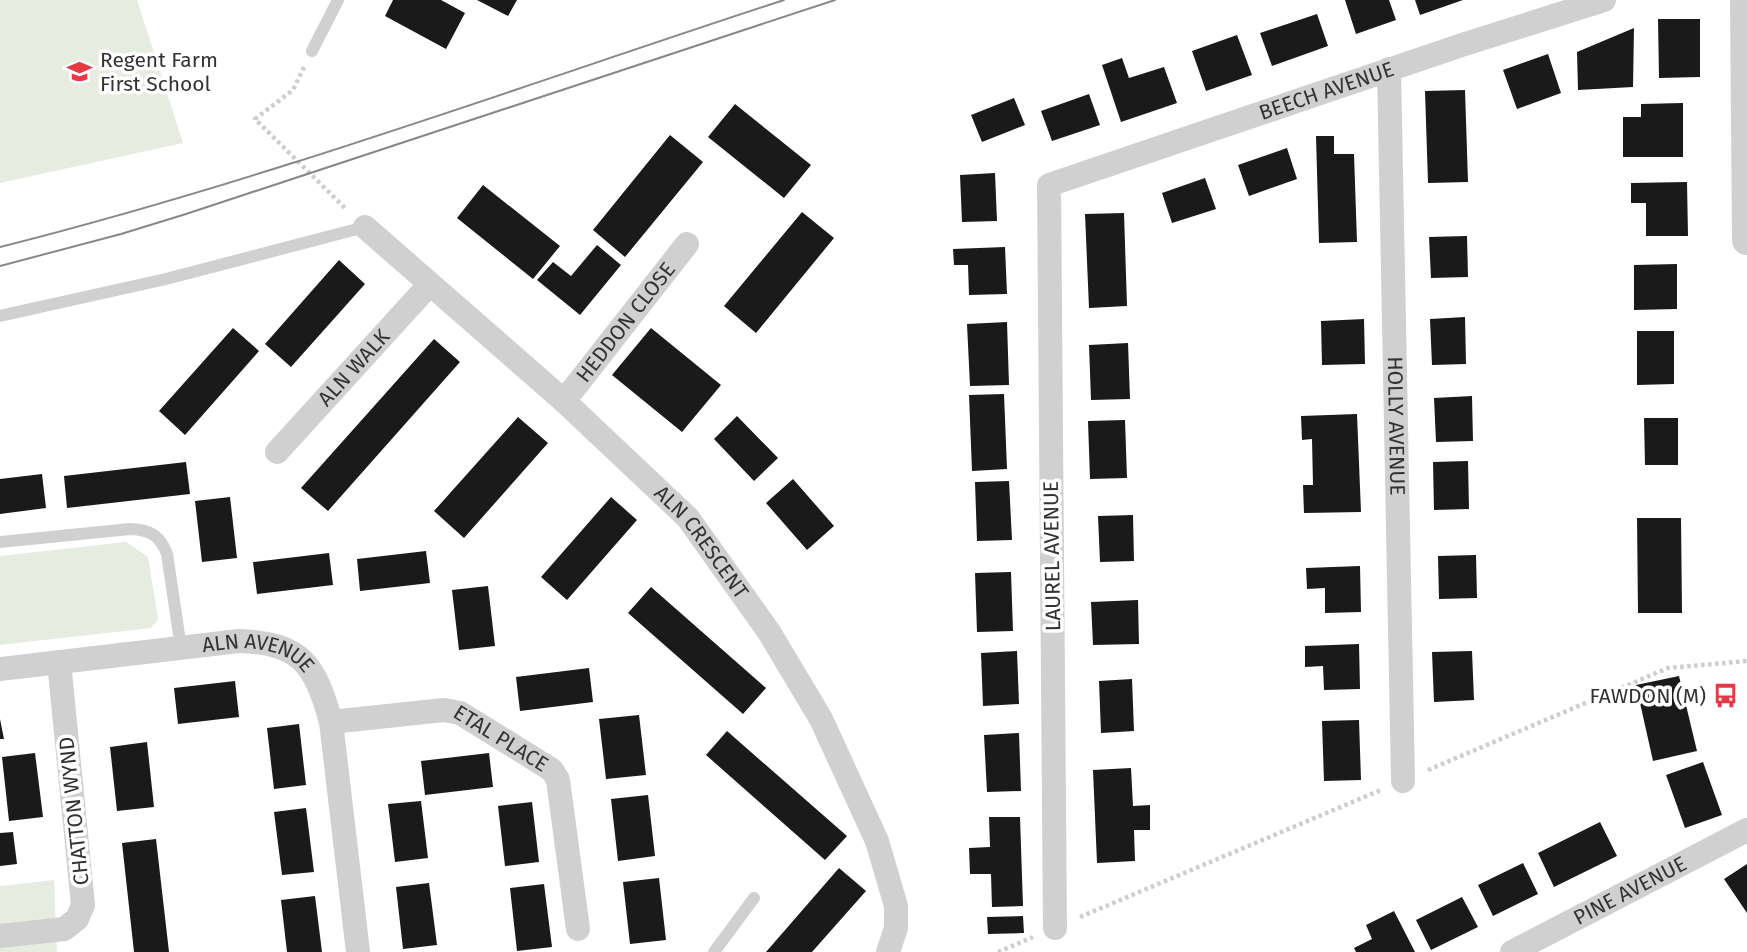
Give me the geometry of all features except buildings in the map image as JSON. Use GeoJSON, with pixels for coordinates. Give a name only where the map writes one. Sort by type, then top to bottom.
{"type":"FeatureCollection","features":[{"type":"Feature","properties":{"kind":"street","name":"BEECH AVENUE"},"geometry":{"type":"LineString","coordinates":[[1049,185],[1389,69],[1604,0]]}},
{"type":"Feature","properties":{"kind":"street"},"geometry":{"type":"LineString","coordinates":[[1745,0],[1747,240]]}},
{"type":"Feature","properties":{"kind":"street","name":"HOLLY AVENUE"},"geometry":{"type":"LineString","coordinates":[[1389,69],[1403,781]]}},
{"type":"Feature","properties":{"kind":"street","name":"LAUREL AVENUE"},"geometry":{"type":"LineString","coordinates":[[1049,185],[1055,928]]}},
{"type":"Feature","properties":{"kind":"street","name":"ALN CRESCENT"},"geometry":{"type":"LineString","coordinates":[[365,227],[564,401],[688,518],[769,632],[821,719],[877,841],[896,906],[896,928],[888,952]]}},
{"type":"Feature","properties":{"kind":"street","name":"HEDDON CLOSE"},"geometry":{"type":"LineString","coordinates":[[564,401],[687,244]]}},
{"type":"Feature","properties":{"kind":"street","name":"ALN WALK"},"geometry":{"type":"LineString","coordinates":[[277,452],[429,284]]}},
{"type":"Feature","properties":{"kind":"street","name":"ALN AVENUE"},"geometry":{"type":"LineString","coordinates":[[0,669],[239,641],[263,642],[282,647],[300,657],[313,671],[323,691],[331,722],[358,952]]}},
{"type":"Feature","properties":{"kind":"street","name":"CHATTON WYND"},"geometry":{"type":"LineString","coordinates":[[0,936],[64,929],[77,919],[83,905],[59,662]]}},
{"type":"Feature","properties":{"kind":"street","name":"ETAL PLACE"},"geometry":{"type":"LineString","coordinates":[[331,722],[444,710],[460,713],[552,770],[558,780],[578,929]]}},
{"type":"Feature","properties":{"kind":"street","name":"PINE AVENUE"},"geometry":{"type":"LineString","coordinates":[[1512,952],[1747,830]]}},
{"type":"Feature","properties":{"kind":"lane"},"geometry":{"type":"LineString","coordinates":[[313,51],[338,0]]}},
{"type":"Feature","properties":{"kind":"lane"},"geometry":{"type":"LineString","coordinates":[[0,316],[166,279],[365,227]]}},
{"type":"Feature","properties":{"kind":"lane"},"geometry":{"type":"LineString","coordinates":[[0,542],[130,529],[155,534],[167,554],[181,648]]}},
{"type":"Feature","properties":{"kind":"lane"},"geometry":{"type":"LineString","coordinates":[[714,952],[754,898]]}},
{"type":"Feature","properties":{"kind":"path"},"geometry":{"type":"LineString","coordinates":[[313,51],[293,90],[255,119],[365,227]]}},
{"type":"Feature","properties":{"kind":"path"},"geometry":{"type":"LineString","coordinates":[[998,952],[1668,668],[1747,661]]}},
{"type":"Feature","properties":{"kind":"shaded area","name":"Regent Farm First School"},"geometry":{"type":"Polygon","coordinates":[[[0,0],[137,0],[183,143],[0,183],[0,0]]]}},
{"type":"Feature","properties":{"kind":"shaded area"},"geometry":{"type":"Polygon","coordinates":[[[126,542],[148,557],[158,619],[151,628],[0,645],[0,556],[126,542]]]}},
{"type":"Feature","properties":{"kind":"shaded area"},"geometry":{"type":"Polygon","coordinates":[[[54,880],[57,952],[0,952],[0,886],[54,880]]]}},
{"type":"Feature","properties":{"kind":"tram line"},"geometry":{"type":"LineString","coordinates":[[0,247],[99,221],[296,162],[784,0]]}},
{"type":"Feature","properties":{"kind":"tram line"},"geometry":{"type":"LineString","coordinates":[[0,266],[186,214],[835,0]]}},
{"type":"Feature","properties":{"kind":"place","name":"Regent Farm First School"},"geometry":{"type":"Point","coordinates":[80,72]}},
{"type":"Feature","properties":{"kind":"place","name":"FAWDON (M)"},"geometry":{"type":"Point","coordinates":[1726,696]}}]}
